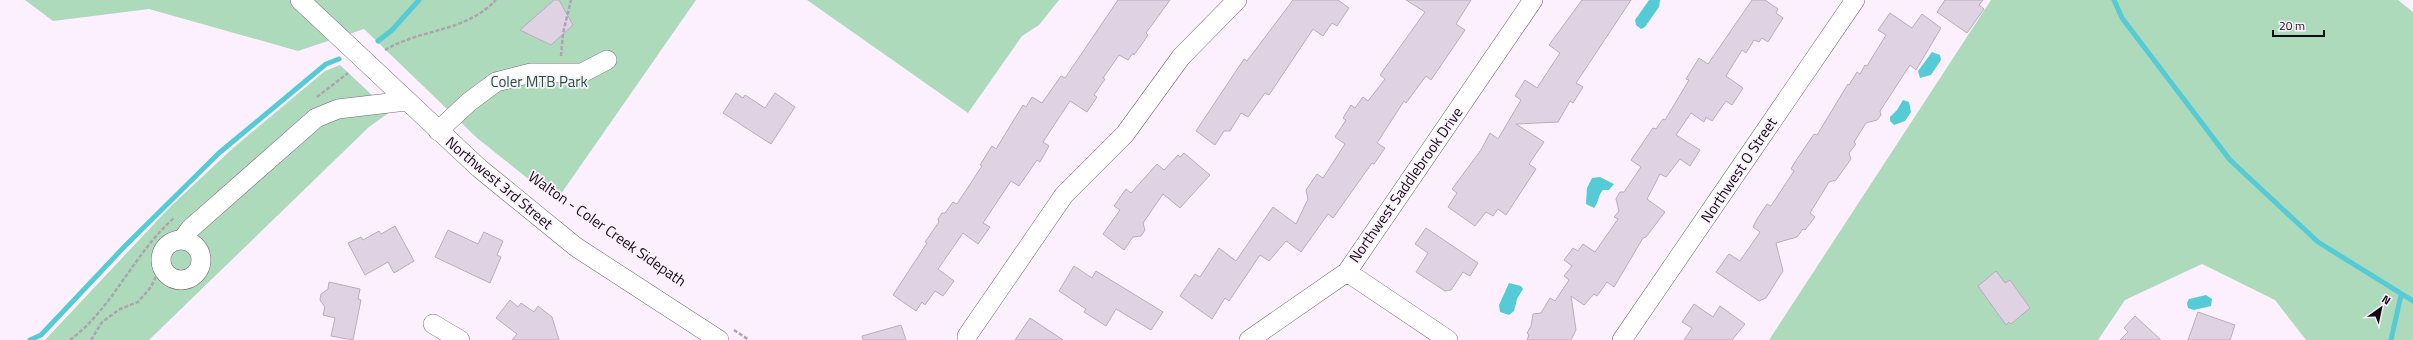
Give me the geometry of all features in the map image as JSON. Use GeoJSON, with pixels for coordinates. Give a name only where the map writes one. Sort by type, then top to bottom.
{"type":"FeatureCollection","features":[{"type":"Feature","properties":{"kind":"street","name":"Northwest 3rd Street"},"geometry":{"type":"LineString","coordinates":[[300,0],[353,48],[406,101],[479,168],[576,246],[724,333]]}},
{"type":"Feature","properties":{"kind":"street"},"geometry":{"type":"LineString","coordinates":[[967,340],[967,336],[1064,195],[1125,134],[1181,57],[1237,0]]}},
{"type":"Feature","properties":{"kind":"street","name":"Northwest Saddlebrook Drive"},"geometry":{"type":"LineString","coordinates":[[1249,340],[1346,272],[1533,0]]}},
{"type":"Feature","properties":{"kind":"street","name":"Northwest O Street"},"geometry":{"type":"LineString","coordinates":[[1622,340],[1855,0]]}},
{"type":"Feature","properties":{"kind":"street"},"geometry":{"type":"LineString","coordinates":[[438,131],[469,102],[496,82],[531,73],[582,73],[607,60]]}},
{"type":"Feature","properties":{"kind":"street"},"geometry":{"type":"LineString","coordinates":[[182,240],[190,229],[316,118],[338,109],[406,101]]}},
{"type":"Feature","properties":{"kind":"street"},"geometry":{"type":"LineString","coordinates":[[182,240],[193,244],[198,249],[201,261],[200,267],[196,272],[186,279],[173,277],[167,274],[162,262],[165,249],[175,241],[182,240]]}},
{"type":"Feature","properties":{"kind":"street"},"geometry":{"type":"LineString","coordinates":[[1346,272],[1448,340]]}},
{"type":"Feature","properties":{"kind":"street"},"geometry":{"type":"LineString","coordinates":[[433,324],[460,340]]}},
{"type":"Feature","properties":{"kind":"path"},"geometry":{"type":"LineString","coordinates":[[385,50],[400,41],[453,27],[477,16],[496,0]]}},
{"type":"Feature","properties":{"kind":"path"},"geometry":{"type":"LineString","coordinates":[[91,340],[102,322],[120,310],[138,302],[151,287],[158,272],[167,274]]}},
{"type":"Feature","properties":{"kind":"path"},"geometry":{"type":"LineString","coordinates":[[724,333],[749,340]]}},
{"type":"Feature","properties":{"kind":"green space","name":"Coler MTB Park"},"geometry":{"type":"Polygon","coordinates":[[[25,0],[696,0],[556,201],[477,138],[364,29],[298,51],[149,9],[53,21],[25,0]]]}},
{"type":"Feature","properties":{"kind":"green space"},"geometry":{"type":"Polygon","coordinates":[[[807,0],[1059,0],[1039,25],[1022,36],[968,113],[807,0]]]}},
{"type":"Feature","properties":{"kind":"green space"},"geometry":{"type":"Polygon","coordinates":[[[1991,0],[2398,0],[2413,12],[2413,340],[2306,340],[2275,300],[2202,264],[2125,300],[2098,340],[1769,340],[1991,0]]]}},
{"type":"Feature","properties":{"kind":"green space"},"geometry":{"type":"Polygon","coordinates":[[[340,65],[390,112],[369,127],[149,340],[45,340],[170,207],[232,149],[325,71],[340,65]]]}},
{"type":"Feature","properties":{"kind":"water"},"geometry":{"type":"Polygon","coordinates":[[[1649,0],[1660,0],[1659,7],[1645,27],[1641,29],[1636,25],[1635,20],[1649,0]]]}},
{"type":"Feature","properties":{"kind":"water"},"geometry":{"type":"Polygon","coordinates":[[[1932,52],[1940,55],[1941,60],[1931,75],[1920,78],[1918,71],[1932,52]]]}},
{"type":"Feature","properties":{"kind":"water"},"geometry":{"type":"Polygon","coordinates":[[[1903,100],[1909,102],[1911,112],[1905,121],[1894,125],[1890,121],[1890,117],[1897,110],[1903,100]]]}},
{"type":"Feature","properties":{"kind":"water"},"geometry":{"type":"Polygon","coordinates":[[[1600,177],[1614,184],[1609,190],[1603,190],[1594,208],[1586,204],[1587,188],[1592,178],[1600,177]]]}},
{"type":"Feature","properties":{"kind":"water"},"geometry":{"type":"Polygon","coordinates":[[[1509,283],[1521,286],[1523,289],[1517,299],[1514,311],[1509,315],[1500,312],[1499,305],[1509,283]]]}},
{"type":"Feature","properties":{"kind":"water"},"geometry":{"type":"Polygon","coordinates":[[[2206,295],[2212,299],[2211,306],[2194,310],[2188,308],[2187,303],[2189,299],[2206,295]]]}},
{"type":"Feature","properties":{"kind":"building"},"geometry":{"type":"Polygon","coordinates":[[[554,0],[559,0],[573,25],[551,45],[520,30],[554,0]]]}},
{"type":"Feature","properties":{"kind":"building"},"geometry":{"type":"Polygon","coordinates":[[[1118,0],[1170,0],[1146,33],[1148,35],[1134,55],[1133,53],[1128,60],[1119,55],[1103,78],[1105,79],[1094,95],[1097,97],[1087,112],[1070,101],[1043,142],[1049,146],[1040,162],[1037,160],[1019,186],[1011,181],[983,223],[990,227],[978,244],[963,233],[938,269],[954,281],[943,296],[935,291],[925,305],[922,302],[916,311],[893,295],[927,243],[925,242],[939,222],[938,219],[942,213],[945,213],[953,202],[957,204],[982,166],[980,165],[992,146],[996,149],[1023,105],[1026,107],[1032,97],[1042,103],[1061,76],[1065,78],[1118,0]]]}},
{"type":"Feature","properties":{"kind":"building"},"geometry":{"type":"Polygon","coordinates":[[[1293,0],[1338,0],[1349,8],[1337,26],[1332,23],[1323,36],[1313,29],[1269,95],[1265,93],[1248,117],[1241,113],[1230,131],[1224,131],[1215,145],[1196,131],[1244,59],[1247,61],[1293,0]]]}},
{"type":"Feature","properties":{"kind":"building"},"geometry":{"type":"Polygon","coordinates":[[[1406,0],[1471,0],[1456,24],[1465,30],[1431,80],[1426,76],[1406,103],[1404,101],[1377,143],[1385,148],[1374,164],[1372,163],[1333,218],[1328,214],[1301,252],[1286,241],[1269,261],[1260,255],[1229,301],[1225,298],[1212,319],[1180,296],[1195,274],[1200,277],[1219,248],[1236,261],[1273,207],[1296,224],[1308,199],[1306,190],[1317,174],[1323,178],[1345,144],[1335,137],[1346,120],[1343,118],[1351,105],[1355,108],[1363,97],[1368,101],[1385,79],[1380,75],[1425,12],[1406,0]]]}},
{"type":"Feature","properties":{"kind":"building"},"geometry":{"type":"Polygon","coordinates":[[[1582,0],[1631,0],[1576,83],[1583,87],[1573,103],[1570,101],[1558,122],[1516,124],[1544,142],[1529,164],[1536,169],[1506,215],[1498,209],[1493,216],[1486,212],[1475,226],[1448,207],[1457,193],[1452,189],[1481,150],[1490,133],[1498,139],[1521,100],[1515,96],[1525,80],[1537,88],[1560,53],[1549,45],[1582,0]]]}},
{"type":"Feature","properties":{"kind":"building"},"geometry":{"type":"Polygon","coordinates":[[[1752,0],[1765,0],[1778,9],[1776,13],[1783,18],[1768,42],[1762,38],[1759,42],[1754,40],[1746,53],[1742,50],[1726,76],[1743,88],[1732,105],[1726,101],[1712,121],[1706,117],[1704,122],[1691,113],[1676,135],[1700,150],[1690,166],[1680,159],[1666,177],[1660,174],[1647,199],[1665,212],[1646,237],[1643,238],[1614,287],[1607,282],[1597,296],[1594,294],[1584,305],[1571,296],[1576,330],[1571,340],[1527,340],[1529,335],[1527,333],[1531,326],[1533,314],[1541,313],[1550,298],[1555,301],[1569,280],[1564,276],[1572,266],[1564,260],[1573,248],[1578,251],[1583,244],[1595,252],[1618,219],[1614,217],[1619,211],[1616,199],[1620,192],[1624,192],[1641,167],[1631,160],[1653,128],[1656,129],[1663,119],[1665,120],[1689,80],[1686,79],[1699,58],[1708,64],[1752,0]]]}},
{"type":"Feature","properties":{"kind":"building"},"geometry":{"type":"Polygon","coordinates":[[[1945,0],[1983,0],[1979,5],[1984,9],[1967,33],[1937,12],[1945,0]]]}},
{"type":"Feature","properties":{"kind":"building"},"geometry":{"type":"Polygon","coordinates":[[[1890,13],[1912,28],[1922,14],[1941,28],[1916,70],[1910,65],[1880,111],[1881,115],[1877,120],[1866,123],[1854,142],[1856,144],[1849,153],[1851,159],[1836,180],[1829,182],[1810,213],[1815,217],[1805,230],[1803,229],[1797,237],[1776,243],[1783,271],[1766,298],[1759,301],[1716,272],[1729,254],[1740,261],[1760,232],[1753,227],[1757,219],[1767,204],[1771,206],[1794,171],[1791,169],[1795,162],[1814,134],[1817,135],[1848,84],[1849,85],[1857,72],[1860,74],[1865,65],[1867,66],[1886,35],[1878,30],[1890,13]]]}},
{"type":"Feature","properties":{"kind":"building"},"geometry":{"type":"Polygon","coordinates":[[[736,93],[743,98],[745,95],[765,108],[775,93],[795,107],[771,144],[723,113],[736,93]]]}},
{"type":"Feature","properties":{"kind":"building"},"geometry":{"type":"Polygon","coordinates":[[[1184,153],[1210,175],[1180,208],[1163,194],[1143,223],[1145,230],[1141,236],[1133,237],[1124,250],[1103,234],[1120,210],[1114,206],[1126,189],[1131,193],[1157,164],[1164,170],[1178,155],[1180,157],[1184,153]]]}},
{"type":"Feature","properties":{"kind":"building"},"geometry":{"type":"Polygon","coordinates":[[[395,226],[414,261],[394,273],[388,262],[365,275],[348,243],[361,237],[363,240],[379,231],[381,234],[395,226]]]}},
{"type":"Feature","properties":{"kind":"building"},"geometry":{"type":"Polygon","coordinates":[[[1426,228],[1478,263],[1470,276],[1463,272],[1451,290],[1445,291],[1416,272],[1428,253],[1415,244],[1426,228]]]}},
{"type":"Feature","properties":{"kind":"building"},"geometry":{"type":"Polygon","coordinates":[[[448,230],[478,244],[484,232],[503,241],[497,255],[501,257],[490,283],[435,257],[448,230]]]}},
{"type":"Feature","properties":{"kind":"building"},"geometry":{"type":"Polygon","coordinates":[[[1074,266],[1092,278],[1096,271],[1163,312],[1151,330],[1116,309],[1106,326],[1084,312],[1086,309],[1059,291],[1074,266]]]}},
{"type":"Feature","properties":{"kind":"building"},"geometry":{"type":"Polygon","coordinates":[[[1996,271],[2005,283],[2010,280],[2030,308],[2011,324],[2009,322],[2006,325],[1978,286],[1996,271]]]}},
{"type":"Feature","properties":{"kind":"building"},"geometry":{"type":"Polygon","coordinates":[[[329,282],[360,289],[358,299],[361,300],[353,340],[331,336],[335,318],[323,315],[325,307],[320,300],[321,294],[328,289],[329,282]]]}},
{"type":"Feature","properties":{"kind":"building"},"geometry":{"type":"Polygon","coordinates":[[[510,300],[518,307],[521,303],[534,312],[538,306],[552,317],[559,340],[512,340],[517,334],[496,318],[510,300]]]}},
{"type":"Feature","properties":{"kind":"building"},"geometry":{"type":"Polygon","coordinates":[[[1694,304],[1713,317],[1720,306],[1745,324],[1732,340],[1684,340],[1692,328],[1682,322],[1694,304]]]}},
{"type":"Feature","properties":{"kind":"building"},"geometry":{"type":"Polygon","coordinates":[[[2198,312],[2235,325],[2230,340],[2188,340],[2198,312]]]}},
{"type":"Feature","properties":{"kind":"building"},"geometry":{"type":"Polygon","coordinates":[[[2135,316],[2161,340],[2120,340],[2128,332],[2124,328],[2135,316]]]}},
{"type":"Feature","properties":{"kind":"building"},"geometry":{"type":"Polygon","coordinates":[[[1030,318],[1063,340],[1015,340],[1030,318]]]}},
{"type":"Feature","properties":{"kind":"building"},"geometry":{"type":"Polygon","coordinates":[[[901,325],[906,340],[863,340],[862,336],[901,325]]]}},
{"type":"Feature","properties":{"kind":"waterway"},"geometry":{"type":"LineString","coordinates":[[378,41],[392,30],[419,0]]}},
{"type":"Feature","properties":{"kind":"waterway"},"geometry":{"type":"LineString","coordinates":[[2114,0],[2122,18],[2230,160],[2318,242],[2413,301]]}},
{"type":"Feature","properties":{"kind":"waterway"},"geometry":{"type":"LineString","coordinates":[[30,340],[41,335],[125,246],[219,153],[326,64],[339,59]]}},
{"type":"Feature","properties":{"kind":"waterway"},"geometry":{"type":"LineString","coordinates":[[2391,340],[2401,295]]}}]}
